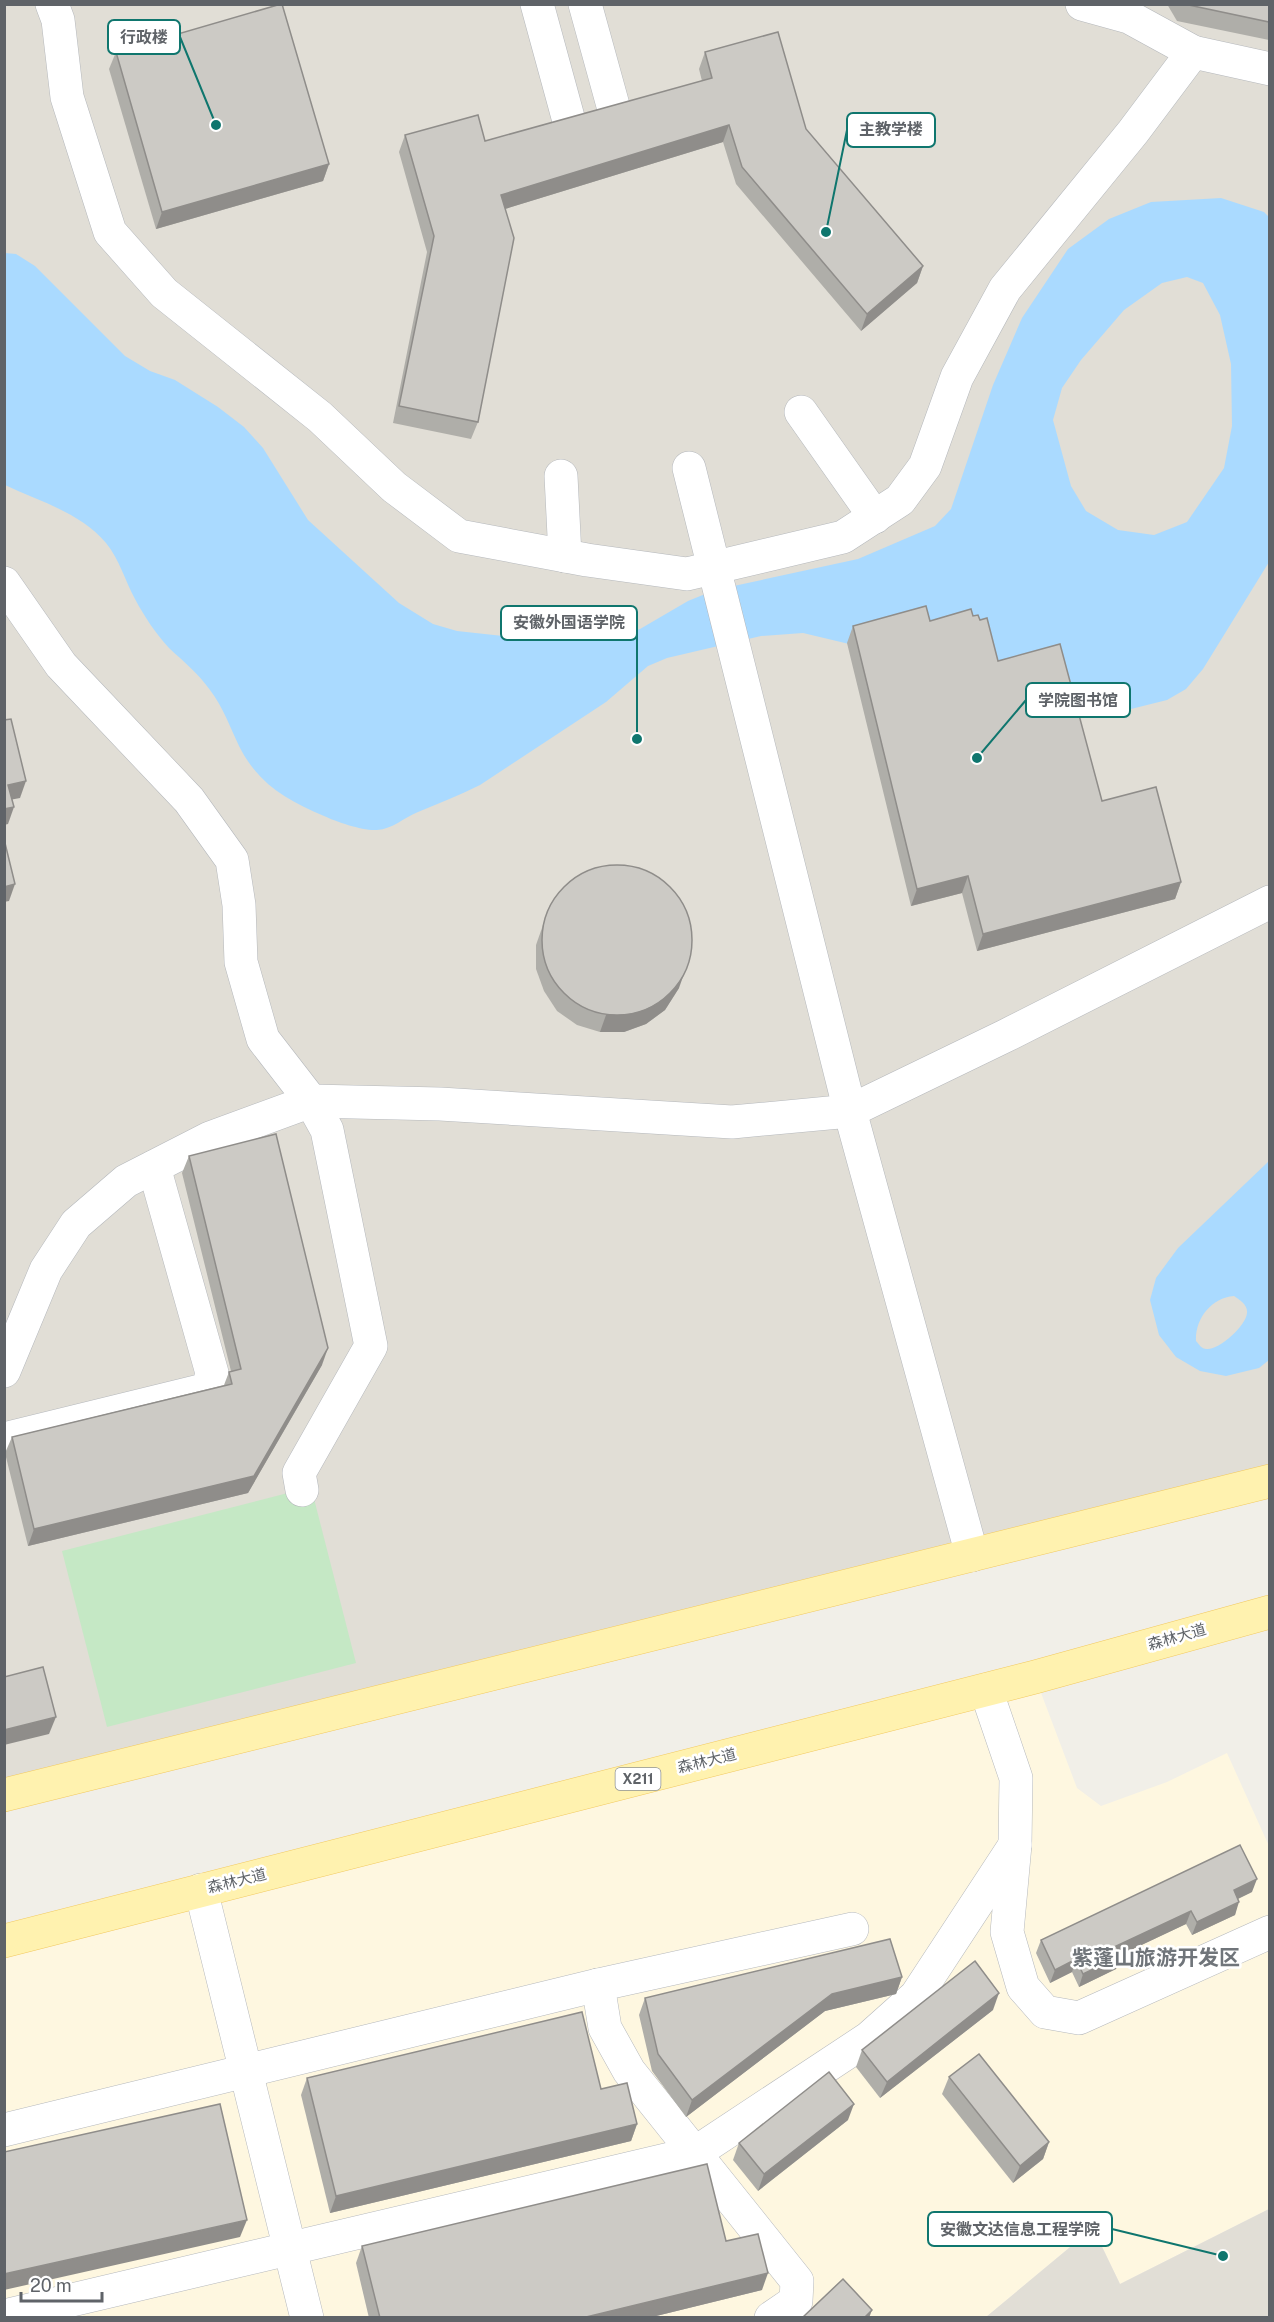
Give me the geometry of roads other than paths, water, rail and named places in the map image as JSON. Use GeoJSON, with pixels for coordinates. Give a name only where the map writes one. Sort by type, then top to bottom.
{"type":"FeatureCollection","features":[{"type":"Feature","properties":{"kind":"main road"},"geometry":{"type":"LineString","coordinates":[[4,1795],[1269,1481]]}},
{"type":"Feature","properties":{"kind":"main road","name":"森林大道"},"geometry":{"type":"LineString","coordinates":[[4,1941],[986,1690],[1269,1612]]}},
{"type":"Feature","properties":{"kind":"street"},"geometry":{"type":"LineString","coordinates":[[52,4],[58,20],[67,97],[110,231],[164,293],[320,417],[394,487],[459,536],[565,556],[687,574],[717,573],[843,537],[900,500],[925,466],[957,377],[1005,289],[1133,132],[1193,52]]}},
{"type":"Feature","properties":{"kind":"street"},"geometry":{"type":"LineString","coordinates":[[537,4],[572,132]]}},
{"type":"Feature","properties":{"kind":"street"},"geometry":{"type":"LineString","coordinates":[[585,4],[617,120]]}},
{"type":"Feature","properties":{"kind":"street"},"geometry":{"type":"LineString","coordinates":[[1082,4],[1129,17],[1193,52],[1269,69]]}},
{"type":"Feature","properties":{"kind":"street"},"geometry":{"type":"LineString","coordinates":[[801,412],[875,517]]}},
{"type":"Feature","properties":{"kind":"street"},"geometry":{"type":"LineString","coordinates":[[689,468],[850,1111],[972,1555]]}},
{"type":"Feature","properties":{"kind":"street"},"geometry":{"type":"LineString","coordinates":[[561,476],[565,556]]}},
{"type":"Feature","properties":{"kind":"street"},"geometry":{"type":"LineString","coordinates":[[4,583],[61,665],[189,800],[232,860],[239,905],[241,962],[263,1039],[312,1101],[327,1130],[371,1346],[299,1473],[302,1490]]}},
{"type":"Feature","properties":{"kind":"street"},"geometry":{"type":"LineString","coordinates":[[4,1371],[46,1270],[76,1224],[126,1181],[210,1138],[312,1101],[440,1104],[732,1122],[850,1111],[1005,1036],[1269,902]]}},
{"type":"Feature","properties":{"kind":"street"},"geometry":{"type":"LineString","coordinates":[[4,1439],[208,1389],[212,1373],[154,1167]]}},
{"type":"Feature","properties":{"kind":"street"},"geometry":{"type":"LineString","coordinates":[[986,1690],[1016,1778],[1015,1845],[1007,1932],[1023,1988],[1045,2012],[1079,2018],[1269,1932]]}},
{"type":"Feature","properties":{"kind":"street"},"geometry":{"type":"LineString","coordinates":[[4,2316],[695,2153],[869,2038],[916,1995],[1015,1845]]}},
{"type":"Feature","properties":{"kind":"street"},"geometry":{"type":"LineString","coordinates":[[201,1890],[307,2318]]}},
{"type":"Feature","properties":{"kind":"street"},"geometry":{"type":"LineString","coordinates":[[4,2130],[598,1985],[852,1929]]}},
{"type":"Feature","properties":{"kind":"street"},"geometry":{"type":"LineString","coordinates":[[598,1985],[605,2028],[629,2071],[797,2281],[796,2301],[771,2318]]}},
{"type":"Feature","properties":{"kind":"water"},"geometry":{"type":"Polygon","coordinates":[[[1221,198],[1264,212],[1269,217],[1269,562],[1203,669],[1186,689],[1167,700],[1131,709],[1067,711],[992,678],[803,633],[761,636],[667,658],[648,666],[606,702],[480,785],[413,814],[388,828],[365,829],[311,810],[286,797],[264,781],[239,746],[223,710],[210,690],[150,625],[106,543],[72,516],[5,485],[5,253],[16,254],[35,266],[125,356],[150,371],[175,380],[218,407],[244,427],[263,448],[308,520],[399,603],[433,624],[457,631],[550,641],[609,639],[640,629],[688,601],[715,590],[858,559],[935,526],[951,509],[993,385],[1022,318],[1068,249],[1109,219],[1151,202],[1221,198]],[[1187,277],[1162,283],[1124,310],[1081,360],[1062,388],[1053,420],[1071,486],[1086,511],[1118,530],[1154,535],[1187,522],[1224,468],[1232,426],[1231,364],[1220,315],[1203,283],[1187,277]]]}},
{"type":"Feature","properties":{"kind":"water"},"geometry":{"type":"Polygon","coordinates":[[[1269,1161],[1269,1360],[1259,1368],[1226,1376],[1200,1371],[1176,1357],[1159,1335],[1150,1300],[1156,1278],[1178,1248],[1269,1161]],[[1234,1296],[1218,1301],[1206,1311],[1196,1333],[1196,1341],[1202,1347],[1207,1349],[1218,1346],[1242,1324],[1247,1310],[1243,1303],[1234,1296]]]}},
{"type":"Feature","properties":{"kind":"place","name":"行政楼"},"geometry":{"type":"Point","coordinates":[216,125]}},
{"type":"Feature","properties":{"kind":"place","name":"主教学楼"},"geometry":{"type":"Point","coordinates":[826,232]}},
{"type":"Feature","properties":{"kind":"place","name":"安徽外国语学院"},"geometry":{"type":"Point","coordinates":[637,739]}},
{"type":"Feature","properties":{"kind":"place","name":"学院图书馆"},"geometry":{"type":"Point","coordinates":[977,758]}},
{"type":"Feature","properties":{"kind":"place","name":"安徽文达信息工程学院"},"geometry":{"type":"Point","coordinates":[1223,2256]}},
{"type":"Feature","properties":{"kind":"district","name":"紫蓬山旅游开发区"},"geometry":{"type":"Point","coordinates":[1156,1958]}}]}
